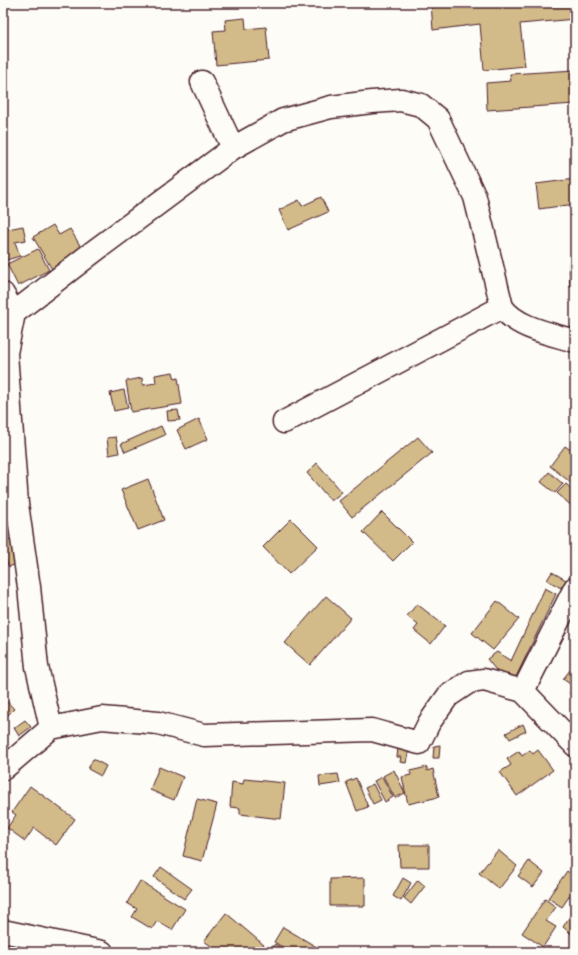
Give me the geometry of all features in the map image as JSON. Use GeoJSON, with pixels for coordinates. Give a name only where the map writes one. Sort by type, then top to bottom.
{"type":"FeatureCollection","features":[{"type":"Feature","properties":{"kind":"street"},"geometry":{"type":"LineString","coordinates":[[202,82],[232,148]]}},
{"type":"Feature","properties":{"kind":"street"},"geometry":{"type":"LineString","coordinates":[[8,317],[232,148],[283,120],[331,107],[401,100],[421,105],[438,119],[474,197],[502,307],[507,314],[523,324],[575,341]]}},
{"type":"Feature","properties":{"kind":"street"},"geometry":{"type":"LineString","coordinates":[[3,294],[8,317],[6,353],[17,504],[29,587],[37,667],[51,728]]}},
{"type":"Feature","properties":{"kind":"street"},"geometry":{"type":"LineString","coordinates":[[284,422],[502,307]]}},
{"type":"Feature","properties":{"kind":"street"},"geometry":{"type":"LineString","coordinates":[[523,691],[575,588]]}},
{"type":"Feature","properties":{"kind":"street"},"geometry":{"type":"LineString","coordinates":[[3,769],[51,728],[102,718],[158,723],[204,735],[372,730],[419,743],[429,723],[448,696],[469,682],[484,680],[523,691],[575,746]]}},
{"type":"Feature","properties":{"kind":"street"},"geometry":{"type":"LineString","coordinates":[[3,931],[102,952]]}},
{"type":"Feature","properties":{"kind":"building"},"geometry":{"type":"Polygon","coordinates":[[[59,3],[98,3],[60,8],[59,3]]]}},
{"type":"Feature","properties":{"kind":"building"},"geometry":{"type":"Polygon","coordinates":[[[431,3],[575,3],[575,19],[520,24],[525,66],[484,70],[480,24],[433,30],[431,3]]]}},
{"type":"Feature","properties":{"kind":"building"},"geometry":{"type":"Polygon","coordinates":[[[245,18],[246,29],[266,27],[269,60],[216,65],[213,31],[226,30],[225,20],[245,18]]]}},
{"type":"Feature","properties":{"kind":"building"},"geometry":{"type":"Polygon","coordinates":[[[575,70],[575,104],[487,110],[486,83],[511,81],[510,74],[575,70]]]}},
{"type":"Feature","properties":{"kind":"building"},"geometry":{"type":"Polygon","coordinates":[[[575,179],[575,204],[539,209],[536,184],[575,179]]]}},
{"type":"Feature","properties":{"kind":"building"},"geometry":{"type":"Polygon","coordinates":[[[321,197],[328,212],[288,230],[279,210],[299,200],[302,206],[321,197]]]}},
{"type":"Feature","properties":{"kind":"building"},"geometry":{"type":"Polygon","coordinates":[[[53,225],[59,235],[70,229],[81,247],[73,253],[75,258],[53,271],[33,237],[53,225]]]}},
{"type":"Feature","properties":{"kind":"building"},"geometry":{"type":"Polygon","coordinates":[[[23,226],[26,240],[15,242],[20,256],[3,261],[3,230],[23,226]]]}},
{"type":"Feature","properties":{"kind":"building"},"geometry":{"type":"Polygon","coordinates":[[[38,249],[49,270],[18,286],[7,264],[38,249]]]}},
{"type":"Feature","properties":{"kind":"building"},"geometry":{"type":"Polygon","coordinates":[[[569,263],[575,263],[575,287],[570,287],[569,263]]]}},
{"type":"Feature","properties":{"kind":"building"},"geometry":{"type":"Polygon","coordinates":[[[173,372],[175,379],[178,378],[182,404],[131,412],[126,381],[142,378],[143,385],[156,383],[155,375],[173,372]]]}},
{"type":"Feature","properties":{"kind":"building"},"geometry":{"type":"Polygon","coordinates":[[[124,390],[128,408],[114,411],[110,393],[124,390]]]}},
{"type":"Feature","properties":{"kind":"building"},"geometry":{"type":"Polygon","coordinates":[[[178,410],[180,420],[168,421],[167,411],[178,410]]]}},
{"type":"Feature","properties":{"kind":"building"},"geometry":{"type":"Polygon","coordinates":[[[199,419],[208,439],[186,449],[177,430],[199,419]]]}},
{"type":"Feature","properties":{"kind":"building"},"geometry":{"type":"Polygon","coordinates":[[[161,426],[165,435],[125,452],[121,444],[161,426]]]}},
{"type":"Feature","properties":{"kind":"building"},"geometry":{"type":"Polygon","coordinates":[[[116,437],[119,453],[109,455],[107,438],[116,437]]]}},
{"type":"Feature","properties":{"kind":"building"},"geometry":{"type":"Polygon","coordinates":[[[418,437],[432,453],[352,517],[339,501],[418,437]]]}},
{"type":"Feature","properties":{"kind":"building"},"geometry":{"type":"Polygon","coordinates":[[[565,446],[575,453],[575,486],[550,466],[565,446]]]}},
{"type":"Feature","properties":{"kind":"building"},"geometry":{"type":"Polygon","coordinates":[[[317,463],[342,492],[331,501],[307,473],[317,463]]]}},
{"type":"Feature","properties":{"kind":"building"},"geometry":{"type":"Polygon","coordinates":[[[549,472],[563,484],[555,493],[541,482],[549,472]]]}},
{"type":"Feature","properties":{"kind":"building"},"geometry":{"type":"Polygon","coordinates":[[[148,479],[164,520],[138,530],[121,490],[148,479]]]}},
{"type":"Feature","properties":{"kind":"building"},"geometry":{"type":"Polygon","coordinates":[[[566,484],[575,492],[575,509],[557,493],[566,484]]]}},
{"type":"Feature","properties":{"kind":"building"},"geometry":{"type":"Polygon","coordinates":[[[382,512],[412,542],[393,561],[363,532],[382,512]]]}},
{"type":"Feature","properties":{"kind":"building"},"geometry":{"type":"Polygon","coordinates":[[[291,519],[318,546],[289,574],[263,547],[291,519]]]}},
{"type":"Feature","properties":{"kind":"building"},"geometry":{"type":"Polygon","coordinates":[[[3,523],[7,531],[3,533],[3,523]]]}},
{"type":"Feature","properties":{"kind":"building"},"geometry":{"type":"Polygon","coordinates":[[[10,539],[20,562],[9,567],[3,554],[3,542],[10,539]]]}},
{"type":"Feature","properties":{"kind":"building"},"geometry":{"type":"Polygon","coordinates":[[[552,572],[566,580],[561,588],[547,580],[552,572]]]}},
{"type":"Feature","properties":{"kind":"building"},"geometry":{"type":"Polygon","coordinates":[[[545,588],[556,594],[515,679],[499,674],[487,659],[497,652],[511,661],[545,588]]]}},
{"type":"Feature","properties":{"kind":"building"},"geometry":{"type":"Polygon","coordinates":[[[326,596],[351,618],[310,665],[285,643],[326,596]]]}},
{"type":"Feature","properties":{"kind":"building"},"geometry":{"type":"Polygon","coordinates":[[[497,601],[519,619],[493,650],[472,633],[497,601]]]}},
{"type":"Feature","properties":{"kind":"building"},"geometry":{"type":"Polygon","coordinates":[[[417,604],[445,626],[431,644],[414,630],[418,625],[407,616],[417,604]]]}},
{"type":"Feature","properties":{"kind":"building"},"geometry":{"type":"Polygon","coordinates":[[[575,664],[575,697],[569,693],[574,687],[563,679],[575,664]]]}},
{"type":"Feature","properties":{"kind":"building"},"geometry":{"type":"Polygon","coordinates":[[[3,697],[14,709],[3,720],[3,697]]]}},
{"type":"Feature","properties":{"kind":"building"},"geometry":{"type":"Polygon","coordinates":[[[25,720],[31,727],[19,736],[14,728],[25,720]]]}},
{"type":"Feature","properties":{"kind":"building"},"geometry":{"type":"Polygon","coordinates":[[[523,724],[526,731],[510,739],[506,733],[523,724]]]}},
{"type":"Feature","properties":{"kind":"building"},"geometry":{"type":"Polygon","coordinates":[[[440,745],[439,758],[433,758],[434,746],[440,745]]]}},
{"type":"Feature","properties":{"kind":"building"},"geometry":{"type":"Polygon","coordinates":[[[398,748],[409,750],[406,763],[400,762],[401,757],[397,757],[398,748]]]}},
{"type":"Feature","properties":{"kind":"building"},"geometry":{"type":"Polygon","coordinates":[[[530,750],[533,754],[538,750],[553,770],[517,796],[500,772],[511,765],[507,759],[519,751],[522,756],[530,750]]]}},
{"type":"Feature","properties":{"kind":"building"},"geometry":{"type":"Polygon","coordinates":[[[93,759],[106,766],[101,776],[88,769],[93,759]]]}},
{"type":"Feature","properties":{"kind":"building"},"geometry":{"type":"Polygon","coordinates":[[[159,767],[183,777],[174,800],[150,790],[159,767]]]}},
{"type":"Feature","properties":{"kind":"building"},"geometry":{"type":"Polygon","coordinates":[[[427,767],[427,771],[433,769],[439,797],[408,804],[402,777],[411,775],[410,771],[427,767]]]}},
{"type":"Feature","properties":{"kind":"building"},"geometry":{"type":"Polygon","coordinates":[[[394,770],[405,793],[395,798],[383,776],[394,770]]]}},
{"type":"Feature","properties":{"kind":"building"},"geometry":{"type":"Polygon","coordinates":[[[338,774],[340,783],[320,786],[319,776],[338,774]]]}},
{"type":"Feature","properties":{"kind":"building"},"geometry":{"type":"Polygon","coordinates":[[[382,777],[393,797],[385,802],[374,781],[382,777]]]}},
{"type":"Feature","properties":{"kind":"building"},"geometry":{"type":"Polygon","coordinates":[[[356,778],[368,807],[357,811],[346,782],[356,778]]]}},
{"type":"Feature","properties":{"kind":"building"},"geometry":{"type":"Polygon","coordinates":[[[244,779],[285,783],[281,819],[240,814],[240,808],[230,807],[232,782],[243,784],[244,779]]]}},
{"type":"Feature","properties":{"kind":"building"},"geometry":{"type":"Polygon","coordinates":[[[373,784],[381,800],[373,804],[365,788],[373,784]]]}},
{"type":"Feature","properties":{"kind":"building"},"geometry":{"type":"Polygon","coordinates":[[[30,786],[75,819],[56,845],[34,828],[25,841],[7,828],[16,815],[12,812],[30,786]]]}},
{"type":"Feature","properties":{"kind":"building"},"geometry":{"type":"Polygon","coordinates":[[[575,789],[575,797],[571,793],[575,789]]]}},
{"type":"Feature","properties":{"kind":"building"},"geometry":{"type":"Polygon","coordinates":[[[197,799],[217,804],[202,861],[183,856],[197,799]]]}},
{"type":"Feature","properties":{"kind":"building"},"geometry":{"type":"Polygon","coordinates":[[[399,845],[429,845],[429,867],[400,867],[399,845]]]}},
{"type":"Feature","properties":{"kind":"building"},"geometry":{"type":"Polygon","coordinates":[[[498,850],[517,866],[499,889],[479,873],[498,850]]]}},
{"type":"Feature","properties":{"kind":"building"},"geometry":{"type":"Polygon","coordinates":[[[529,861],[544,873],[533,887],[518,876],[529,861]]]}},
{"type":"Feature","properties":{"kind":"building"},"geometry":{"type":"Polygon","coordinates":[[[161,867],[192,889],[184,899],[154,877],[161,867]]]}},
{"type":"Feature","properties":{"kind":"building"},"geometry":{"type":"Polygon","coordinates":[[[567,871],[575,877],[575,888],[562,907],[548,898],[567,871]]]}},
{"type":"Feature","properties":{"kind":"building"},"geometry":{"type":"Polygon","coordinates":[[[365,878],[365,906],[330,906],[330,879],[365,878]]]}},
{"type":"Feature","properties":{"kind":"building"},"geometry":{"type":"Polygon","coordinates":[[[403,878],[411,883],[401,901],[393,896],[403,878]]]}},
{"type":"Feature","properties":{"kind":"building"},"geometry":{"type":"Polygon","coordinates":[[[418,880],[425,886],[411,904],[404,898],[418,880]]]}},
{"type":"Feature","properties":{"kind":"building"},"geometry":{"type":"Polygon","coordinates":[[[140,881],[185,909],[172,930],[157,921],[152,929],[132,917],[137,909],[127,903],[140,881]]]}},
{"type":"Feature","properties":{"kind":"building"},"geometry":{"type":"Polygon","coordinates":[[[545,899],[556,907],[546,921],[556,927],[543,947],[522,933],[545,899]]]}},
{"type":"Feature","properties":{"kind":"building"},"geometry":{"type":"Polygon","coordinates":[[[226,913],[265,946],[261,952],[206,952],[211,946],[204,941],[226,913]]]}},
{"type":"Feature","properties":{"kind":"building"},"geometry":{"type":"Polygon","coordinates":[[[570,916],[575,920],[575,932],[573,935],[563,927],[570,916]]]}},
{"type":"Feature","properties":{"kind":"building"},"geometry":{"type":"Polygon","coordinates":[[[283,927],[325,952],[291,952],[274,942],[283,927]]]}},
{"type":"Feature","properties":{"kind":"building"},"geometry":{"type":"Polygon","coordinates":[[[275,944],[287,952],[269,952],[275,944]]]}}]}
